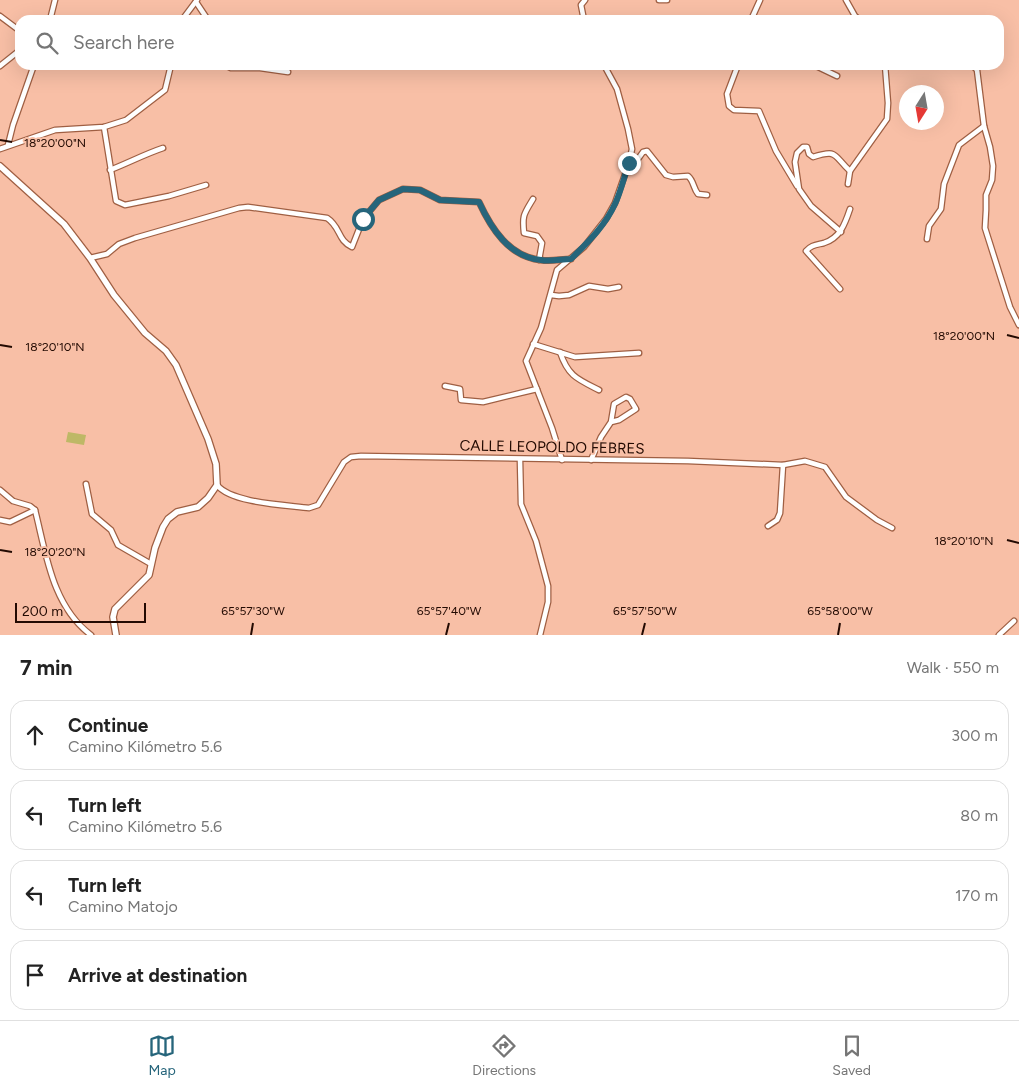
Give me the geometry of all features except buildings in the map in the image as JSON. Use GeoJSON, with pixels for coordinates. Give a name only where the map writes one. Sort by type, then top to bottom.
{"type":"FeatureCollection","features":[{"type":"Feature","properties":{"kind":"street"},"geometry":{"type":"LineString","coordinates":[[52,15],[56,0]]}},
{"type":"Feature","properties":{"kind":"street"},"geometry":{"type":"LineString","coordinates":[[583,15],[580,5],[585,0]]}},
{"type":"Feature","properties":{"kind":"street"},"geometry":{"type":"LineString","coordinates":[[659,0],[667,0]]}},
{"type":"Feature","properties":{"kind":"street"},"geometry":{"type":"LineString","coordinates":[[753,15],[760,0]]}},
{"type":"Feature","properties":{"kind":"street"},"geometry":{"type":"LineString","coordinates":[[846,0],[854,15]]}},
{"type":"Feature","properties":{"kind":"street"},"geometry":{"type":"LineString","coordinates":[[186,15],[197,1],[205,15]]}},
{"type":"Feature","properties":{"kind":"street"},"geometry":{"type":"LineString","coordinates":[[0,16],[15,27]]}},
{"type":"Feature","properties":{"kind":"street"},"geometry":{"type":"LineString","coordinates":[[0,66],[15,54]]}},
{"type":"Feature","properties":{"kind":"street"},"geometry":{"type":"LineString","coordinates":[[8,145],[32,70]]}},
{"type":"Feature","properties":{"kind":"street"},"geometry":{"type":"LineString","coordinates":[[0,149],[54,130],[104,127],[126,120],[164,90],[170,70]]}},
{"type":"Feature","properties":{"kind":"street"},"geometry":{"type":"LineString","coordinates":[[274,70],[288,72]]}},
{"type":"Feature","properties":{"kind":"street"},"geometry":{"type":"LineString","coordinates":[[562,460],[526,360],[541,328],[557,270],[590,241],[606,219],[615,203],[629,163],[632,149],[628,129],[617,89],[607,70]]}},
{"type":"Feature","properties":{"kind":"street"},"geometry":{"type":"LineString","coordinates":[[736,70],[727,94],[729,106],[734,110],[758,111],[776,151],[799,189],[811,206],[840,232]]}},
{"type":"Feature","properties":{"kind":"street"},"geometry":{"type":"LineString","coordinates":[[824,70],[837,76]]}},
{"type":"Feature","properties":{"kind":"street"},"geometry":{"type":"LineString","coordinates":[[848,184],[850,171],[887,119],[888,103],[885,70]]}},
{"type":"Feature","properties":{"kind":"street"},"geometry":{"type":"LineString","coordinates":[[976,70],[984,126],[993,166],[992,180],[986,195],[984,228],[1010,306],[1019,325]]}},
{"type":"Feature","properties":{"kind":"street"},"geometry":{"type":"LineString","coordinates":[[927,238],[929,226],[940,209],[944,184],[959,145],[984,126]]}},
{"type":"Feature","properties":{"kind":"street"},"geometry":{"type":"LineString","coordinates":[[104,127],[116,201],[125,205],[169,196],[206,185]]}},
{"type":"Feature","properties":{"kind":"street"},"geometry":{"type":"LineString","coordinates":[[799,189],[794,162],[797,153],[803,147],[807,147],[809,154],[813,158],[828,152],[834,154],[850,171]]}},
{"type":"Feature","properties":{"kind":"street"},"geometry":{"type":"LineString","coordinates":[[110,170],[129,163],[146,153],[163,148]]}},
{"type":"Feature","properties":{"kind":"street"},"geometry":{"type":"LineString","coordinates":[[629,163],[638,159],[643,152],[647,151],[666,175],[673,177],[688,176],[692,179],[695,191],[698,194],[708,195]]}},
{"type":"Feature","properties":{"kind":"street"},"geometry":{"type":"LineString","coordinates":[[0,166],[64,224],[90,258],[114,295],[145,333],[166,351],[176,365],[208,439],[216,464],[217,485],[208,498],[198,507],[177,512],[168,519],[163,527],[149,575],[115,609],[113,618],[116,635]]}},
{"type":"Feature","properties":{"kind":"street"},"geometry":{"type":"LineString","coordinates":[[90,258],[107,254],[119,244],[135,238],[229,210],[248,207],[326,218],[334,222],[345,244],[352,247],[363,219],[379,200],[403,189],[410,188],[420,190],[440,200],[479,202],[489,223],[502,239],[519,254],[538,260],[571,259]]}},
{"type":"Feature","properties":{"kind":"street"},"geometry":{"type":"LineString","coordinates":[[533,198],[522,216],[522,222],[524,233],[537,236],[542,243],[538,260]]}},
{"type":"Feature","properties":{"kind":"street"},"geometry":{"type":"LineString","coordinates":[[840,289],[806,250],[810,246],[834,239],[840,232],[850,209]]}},
{"type":"Feature","properties":{"kind":"street"},"geometry":{"type":"LineString","coordinates":[[551,295],[569,295],[589,286],[608,289],[619,287]]}},
{"type":"Feature","properties":{"kind":"street"},"geometry":{"type":"LineString","coordinates":[[534,344],[575,356],[640,353]]}},
{"type":"Feature","properties":{"kind":"street"},"geometry":{"type":"LineString","coordinates":[[560,352],[567,370],[571,374],[599,390]]}},
{"type":"Feature","properties":{"kind":"street"},"geometry":{"type":"LineString","coordinates":[[445,386],[460,389],[461,400],[483,402],[538,389]]}},
{"type":"Feature","properties":{"kind":"street"},"geometry":{"type":"LineString","coordinates":[[591,460],[601,437],[611,422],[614,404],[626,397],[630,399],[636,409],[619,420],[611,422]]}},
{"type":"Feature","properties":{"kind":"street","name":"CALLE LEOPOLDO FEBRES"},"geometry":{"type":"LineString","coordinates":[[217,485],[221,490],[236,497],[310,508],[318,505],[340,466],[351,457],[783,465],[805,461],[825,467],[846,497],[877,520],[892,528]]}},
{"type":"Feature","properties":{"kind":"street"},"geometry":{"type":"LineString","coordinates":[[520,460],[521,504],[536,541],[548,586],[548,602],[540,635]]}},
{"type":"Feature","properties":{"kind":"street"},"geometry":{"type":"LineString","coordinates":[[768,526],[777,520],[780,513],[783,465]]}},
{"type":"Feature","properties":{"kind":"street"},"geometry":{"type":"LineString","coordinates":[[86,484],[92,514],[111,530],[118,545],[151,564]]}},
{"type":"Feature","properties":{"kind":"street"},"geometry":{"type":"LineString","coordinates":[[0,490],[13,501],[30,506],[35,510],[56,590],[73,617],[91,635]]}},
{"type":"Feature","properties":{"kind":"street"},"geometry":{"type":"LineString","coordinates":[[0,520],[10,522],[35,510]]}},
{"type":"Feature","properties":{"kind":"street"},"geometry":{"type":"LineString","coordinates":[[998,635],[1014,621]]}},
{"type":"Feature","properties":{"kind":"shaded area"},"geometry":{"type":"Polygon","coordinates":[[[68,432],[86,435],[84,445],[66,442],[68,432]]]}},
{"type":"Feature","properties":{"kind":"route"},"geometry":{"type":"LineString","coordinates":[[363,219],[379,200],[403,189],[410,188],[420,190],[440,200],[479,202],[489,223],[502,239],[519,254],[548,261],[557,258],[571,259],[584,247],[606,219],[615,203],[629,163]]}}]}
